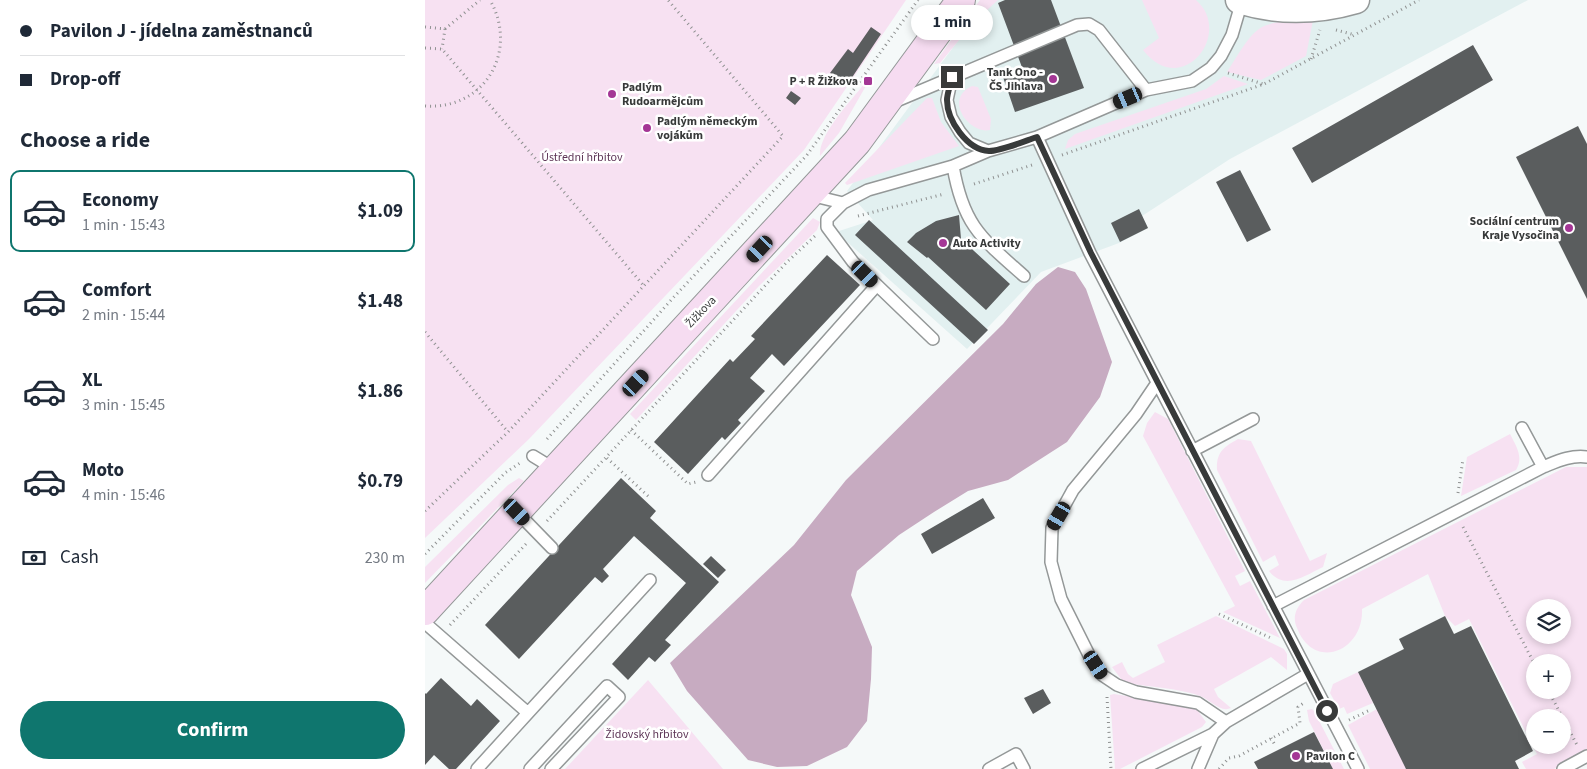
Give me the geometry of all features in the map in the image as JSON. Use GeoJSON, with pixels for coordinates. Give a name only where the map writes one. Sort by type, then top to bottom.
{"type":"FeatureCollection","features":[{"type":"Feature","properties":{"kind":"main road","name":"Žižkova"},"geometry":{"type":"LineString","coordinates":[[425,611],[810,195],[885,106],[961,0]]}},
{"type":"Feature","properties":{"kind":"street"},"geometry":{"type":"LineString","coordinates":[[1241,0],[1297,9],[1333,6],[1356,0]]}},
{"type":"Feature","properties":{"kind":"lane"},"geometry":{"type":"LineString","coordinates":[[933,338],[853,262],[827,227],[827,219],[843,203],[868,190],[953,166],[988,151],[1037,137],[1146,90],[1193,81],[1211,68],[1221,56],[1232,35],[1241,0]]}},
{"type":"Feature","properties":{"kind":"lane"},"geometry":{"type":"LineString","coordinates":[[885,106],[1077,25],[1089,24],[1099,30],[1146,90]]}},
{"type":"Feature","properties":{"kind":"lane"},"geometry":{"type":"LineString","coordinates":[[952,77],[947,100],[951,117],[969,143],[988,151]]}},
{"type":"Feature","properties":{"kind":"lane"},"geometry":{"type":"LineString","coordinates":[[1037,137],[1047,161],[1192,452],[1358,769]]}},
{"type":"Feature","properties":{"kind":"lane"},"geometry":{"type":"LineString","coordinates":[[953,166],[957,190],[976,232],[1024,276]]}},
{"type":"Feature","properties":{"kind":"lane"},"geometry":{"type":"LineString","coordinates":[[810,195],[843,203]]}},
{"type":"Feature","properties":{"kind":"lane"},"geometry":{"type":"LineString","coordinates":[[708,475],[877,286]]}},
{"type":"Feature","properties":{"kind":"lane"},"geometry":{"type":"LineString","coordinates":[[1157,382],[1136,414],[1073,490],[1052,528],[1051,562],[1061,599],[1089,655],[1102,675],[1135,692],[1198,703],[1225,722]]}},
{"type":"Feature","properties":{"kind":"lane"},"geometry":{"type":"LineString","coordinates":[[1192,452],[1253,420]]}},
{"type":"Feature","properties":{"kind":"lane"},"geometry":{"type":"LineString","coordinates":[[1522,428],[1543,467]]}},
{"type":"Feature","properties":{"kind":"lane"},"geometry":{"type":"LineString","coordinates":[[533,456],[556,470]]}},
{"type":"Feature","properties":{"kind":"lane"},"geometry":{"type":"LineString","coordinates":[[1273,606],[1543,467],[1563,458],[1587,457]]}},
{"type":"Feature","properties":{"kind":"lane"},"geometry":{"type":"LineString","coordinates":[[517,512],[552,548]]}},
{"type":"Feature","properties":{"kind":"lane"},"geometry":{"type":"LineString","coordinates":[[477,769],[650,580]]}},
{"type":"Feature","properties":{"kind":"lane"},"geometry":{"type":"LineString","coordinates":[[425,623],[528,714]]}},
{"type":"Feature","properties":{"kind":"lane"},"geometry":{"type":"LineString","coordinates":[[1142,769],[1213,734],[1225,722],[1308,674]]}},
{"type":"Feature","properties":{"kind":"lane"},"geometry":{"type":"LineString","coordinates":[[530,769],[607,686],[619,697],[551,769]]}},
{"type":"Feature","properties":{"kind":"lane"},"geometry":{"type":"LineString","coordinates":[[1198,769],[1213,734]]}},
{"type":"Feature","properties":{"kind":"lane"},"geometry":{"type":"LineString","coordinates":[[989,769],[1016,754],[1024,769]]}},
{"type":"Feature","properties":{"kind":"lane"},"geometry":{"type":"LineString","coordinates":[[1563,769],[1584,762]]}},
{"type":"Feature","properties":{"kind":"path"},"geometry":{"type":"LineString","coordinates":[[442,49],[445,29],[480,0]]}},
{"type":"Feature","properties":{"kind":"path"},"geometry":{"type":"LineString","coordinates":[[425,106],[458,102],[477,90],[491,74],[500,55],[502,34],[497,13],[490,0]]}},
{"type":"Feature","properties":{"kind":"path"},"geometry":{"type":"LineString","coordinates":[[425,511],[508,432],[783,136],[668,0]]}},
{"type":"Feature","properties":{"kind":"path"},"geometry":{"type":"LineString","coordinates":[[425,554],[505,472],[533,456],[673,298],[807,155],[918,0]]}},
{"type":"Feature","properties":{"kind":"path"},"geometry":{"type":"LineString","coordinates":[[439,637],[786,263],[827,227],[862,214],[957,190],[1047,161],[1264,84],[1419,0]]}},
{"type":"Feature","properties":{"kind":"path"},"geometry":{"type":"LineString","coordinates":[[1311,59],[1321,26]]}},
{"type":"Feature","properties":{"kind":"path"},"geometry":{"type":"LineString","coordinates":[[425,27],[445,29]]}},
{"type":"Feature","properties":{"kind":"path"},"geometry":{"type":"LineString","coordinates":[[425,48],[442,49],[644,286]]}},
{"type":"Feature","properties":{"kind":"path"},"geometry":{"type":"LineString","coordinates":[[1211,68],[1264,84]]}},
{"type":"Feature","properties":{"kind":"path"},"geometry":{"type":"LineString","coordinates":[[425,332],[508,432]]}},
{"type":"Feature","properties":{"kind":"path"},"geometry":{"type":"LineString","coordinates":[[632,431],[688,484],[700,481],[708,475]]}},
{"type":"Feature","properties":{"kind":"path"},"geometry":{"type":"LineString","coordinates":[[607,458],[649,497]]}},
{"type":"Feature","properties":{"kind":"path"},"geometry":{"type":"LineString","coordinates":[[1463,459],[1455,513],[1529,654]]}},
{"type":"Feature","properties":{"kind":"path"},"geometry":{"type":"LineString","coordinates":[[1219,614],[1295,648]]}},
{"type":"Feature","properties":{"kind":"path"},"geometry":{"type":"LineString","coordinates":[[1109,679],[1107,698],[1111,769]]}},
{"type":"Feature","properties":{"kind":"path"},"geometry":{"type":"LineString","coordinates":[[1220,768],[1229,758],[1239,756],[1300,723],[1298,707],[1318,695]]}},
{"type":"Feature","properties":{"kind":"path"},"geometry":{"type":"LineString","coordinates":[[1553,699],[1577,745],[1582,742]]}},
{"type":"Feature","properties":{"kind":"path"},"geometry":{"type":"LineString","coordinates":[[1271,738],[1275,745]]}},
{"type":"Feature","properties":{"kind":"shaded area"},"geometry":{"type":"Polygon","coordinates":[[[988,0],[1528,0],[1230,159],[1142,216],[1148,228],[1119,243],[1041,272],[967,349],[836,232],[873,220],[847,191],[988,0]]]}},
{"type":"Feature","properties":{"kind":"shaded area"},"geometry":{"type":"Polygon","coordinates":[[[1058,267],[1075,272],[1086,289],[1112,362],[1100,397],[1067,442],[1008,480],[968,491],[899,535],[857,571],[851,595],[872,647],[871,679],[867,721],[847,747],[807,766],[777,767],[748,760],[687,691],[670,663],[794,545],[846,480],[1003,324],[1036,284],[1058,267]]]}},
{"type":"Feature","properties":{"kind":"green space","name":"Ústřední hřbitov"},"geometry":{"type":"Polygon","coordinates":[[[425,0],[906,0],[804,150],[529,439],[425,538],[425,0]]]}},
{"type":"Feature","properties":{"kind":"green space"},"geometry":{"type":"Polygon","coordinates":[[[980,0],[998,0],[975,21],[940,63],[934,64],[980,0]]]}},
{"type":"Feature","properties":{"kind":"green space"},"geometry":{"type":"Polygon","coordinates":[[[1142,0],[1196,0],[1206,14],[1209,29],[1206,44],[1198,56],[1187,65],[1173,68],[1158,64],[1143,50],[1159,38],[1142,0]]]}},
{"type":"Feature","properties":{"kind":"green space"},"geometry":{"type":"Polygon","coordinates":[[[1313,20],[1306,56],[1261,80],[1227,72],[1245,43],[1260,28],[1279,22],[1313,20]]]}},
{"type":"Feature","properties":{"kind":"green space"},"geometry":{"type":"Polygon","coordinates":[[[1224,76],[1248,84],[1065,149],[1068,140],[1075,134],[1206,89],[1224,76]]]}},
{"type":"Feature","properties":{"kind":"green space"},"geometry":{"type":"Polygon","coordinates":[[[864,84],[867,84],[839,133],[820,156],[824,138],[830,128],[864,84]]]}},
{"type":"Feature","properties":{"kind":"green space"},"geometry":{"type":"Polygon","coordinates":[[[972,86],[978,87],[991,119],[990,130],[975,127],[963,115],[959,99],[963,92],[972,86]]]}},
{"type":"Feature","properties":{"kind":"green space"},"geometry":{"type":"Polygon","coordinates":[[[927,98],[932,98],[941,122],[959,146],[847,185],[845,183],[927,98]]]}},
{"type":"Feature","properties":{"kind":"green space"},"geometry":{"type":"Polygon","coordinates":[[[813,218],[820,222],[817,230],[759,286],[636,420],[630,414],[813,218]]]}},
{"type":"Feature","properties":{"kind":"green space"},"geometry":{"type":"Polygon","coordinates":[[[1155,412],[1168,419],[1245,571],[1235,576],[1240,586],[1250,581],[1280,638],[1223,612],[1235,606],[1143,436],[1147,423],[1155,412]]]}},
{"type":"Feature","properties":{"kind":"green space"},"geometry":{"type":"Polygon","coordinates":[[[1510,434],[1517,447],[1519,456],[1516,470],[1461,496],[1467,457],[1510,434]]]}},
{"type":"Feature","properties":{"kind":"green space"},"geometry":{"type":"Polygon","coordinates":[[[1238,439],[1251,441],[1310,561],[1327,553],[1323,567],[1295,580],[1288,581],[1275,577],[1269,571],[1279,565],[1275,555],[1263,562],[1217,470],[1218,459],[1222,451],[1238,439]]]}},
{"type":"Feature","properties":{"kind":"green space"},"geometry":{"type":"Polygon","coordinates":[[[1566,467],[1587,467],[1587,752],[1554,769],[1526,769],[1522,762],[1537,754],[1571,754],[1571,709],[1526,709],[1526,732],[1469,619],[1455,626],[1445,616],[1428,574],[1362,609],[1360,624],[1355,636],[1347,645],[1337,651],[1326,652],[1315,649],[1305,642],[1295,620],[1299,606],[1304,600],[1566,467]]]}},
{"type":"Feature","properties":{"kind":"green space"},"geometry":{"type":"Polygon","coordinates":[[[519,478],[524,481],[425,583],[425,567],[508,485],[519,478]]]}},
{"type":"Feature","properties":{"kind":"green space"},"geometry":{"type":"Polygon","coordinates":[[[1216,616],[1284,649],[1287,654],[1287,670],[1271,657],[1214,689],[1218,697],[1231,708],[1223,709],[1200,696],[1184,691],[1124,683],[1112,667],[1122,662],[1128,674],[1133,678],[1165,662],[1157,645],[1216,616]]]}},
{"type":"Feature","properties":{"kind":"green space"},"geometry":{"type":"Polygon","coordinates":[[[1358,672],[1373,703],[1347,714],[1344,707],[1339,709],[1330,693],[1333,684],[1358,672]]]}},
{"type":"Feature","properties":{"kind":"green space","name":"Židovský hřbitov"},"geometry":{"type":"Polygon","coordinates":[[[648,680],[723,769],[565,769],[648,680]]]}},
{"type":"Feature","properties":{"kind":"green space"},"geometry":{"type":"Polygon","coordinates":[[[1114,694],[1195,707],[1206,722],[1202,727],[1120,769],[1115,769],[1110,695],[1114,694]]]}},
{"type":"Feature","properties":{"kind":"green space"},"geometry":{"type":"Polygon","coordinates":[[[1312,709],[1344,769],[1333,769],[1309,721],[1307,710],[1312,709]]]}},
{"type":"Feature","properties":{"kind":"green space"},"geometry":{"type":"Polygon","coordinates":[[[1377,709],[1408,769],[1370,769],[1348,725],[1377,709]]]}},
{"type":"Feature","properties":{"kind":"building"},"geometry":{"type":"Polygon","coordinates":[[[1005,0],[1051,0],[1084,88],[1015,112],[1003,77],[1023,70],[998,3],[1005,0]]]}},
{"type":"Feature","properties":{"kind":"building"},"geometry":{"type":"Polygon","coordinates":[[[871,27],[881,34],[847,85],[830,73],[848,49],[853,53],[871,27]]]}},
{"type":"Feature","properties":{"kind":"building"},"geometry":{"type":"Polygon","coordinates":[[[1473,45],[1493,80],[1312,183],[1292,148],[1473,45]]]}},
{"type":"Feature","properties":{"kind":"building"},"geometry":{"type":"Polygon","coordinates":[[[791,91],[801,98],[795,105],[786,98],[791,91]]]}},
{"type":"Feature","properties":{"kind":"building","name":"Sociální centrum Kraje Vysočina"},"geometry":{"type":"Polygon","coordinates":[[[1578,126],[1587,144],[1587,299],[1516,157],[1578,126]]]}},
{"type":"Feature","properties":{"kind":"building"},"geometry":{"type":"Polygon","coordinates":[[[1240,170],[1271,230],[1247,242],[1216,182],[1240,170]]]}},
{"type":"Feature","properties":{"kind":"building"},"geometry":{"type":"Polygon","coordinates":[[[1139,209],[1148,228],[1120,242],[1111,223],[1139,209]]]}},
{"type":"Feature","properties":{"kind":"building"},"geometry":{"type":"Polygon","coordinates":[[[959,215],[961,239],[1010,284],[986,310],[928,257],[907,242],[916,233],[936,221],[959,215]]]}},
{"type":"Feature","properties":{"kind":"building"},"geometry":{"type":"Polygon","coordinates":[[[869,220],[988,330],[974,344],[855,235],[869,220]]]}},
{"type":"Feature","properties":{"kind":"building"},"geometry":{"type":"Polygon","coordinates":[[[827,255],[860,285],[784,366],[772,354],[750,378],[765,391],[738,420],[741,423],[725,440],[722,437],[688,474],[654,442],[730,359],[733,362],[755,339],[751,336],[827,255]]]}},
{"type":"Feature","properties":{"kind":"building"},"geometry":{"type":"Polygon","coordinates":[[[621,478],[656,511],[650,518],[719,582],[665,640],[671,645],[655,662],[649,657],[628,680],[612,664],[686,583],[634,536],[603,569],[609,576],[602,583],[595,577],[519,659],[485,625],[621,478]]]}},
{"type":"Feature","properties":{"kind":"building"},"geometry":{"type":"Polygon","coordinates":[[[983,498],[995,518],[932,554],[921,534],[983,498]]]}},
{"type":"Feature","properties":{"kind":"building"},"geometry":{"type":"Polygon","coordinates":[[[711,556],[726,570],[718,578],[703,564],[711,556]]]}},
{"type":"Feature","properties":{"kind":"building"},"geometry":{"type":"Polygon","coordinates":[[[1445,616],[1454,634],[1471,626],[1526,737],[1526,754],[1528,754],[1515,761],[1519,769],[1406,769],[1358,672],[1404,649],[1399,639],[1445,616]]]}},
{"type":"Feature","properties":{"kind":"building"},"geometry":{"type":"Polygon","coordinates":[[[441,678],[471,706],[477,699],[500,721],[456,769],[449,769],[434,755],[425,765],[425,693],[441,678]]]}},
{"type":"Feature","properties":{"kind":"building"},"geometry":{"type":"Polygon","coordinates":[[[1043,689],[1051,703],[1033,714],[1024,698],[1043,689]]]}},
{"type":"Feature","properties":{"kind":"building","name":"Pavilon C"},"geometry":{"type":"Polygon","coordinates":[[[1314,732],[1333,769],[1258,769],[1254,762],[1314,732]]]}},
{"type":"Feature","properties":{"kind":"place","name":"Tank Ono - ČS Jihlava"},"geometry":{"type":"Point","coordinates":[1053,79]}},
{"type":"Feature","properties":{"kind":"place","name":"P + R Žižkova"},"geometry":{"type":"Point","coordinates":[868,81]}},
{"type":"Feature","properties":{"kind":"place","name":"Padlým Rudoarmějcům"},"geometry":{"type":"Point","coordinates":[612,94]}},
{"type":"Feature","properties":{"kind":"place","name":"Padlým německým vojákům"},"geometry":{"type":"Point","coordinates":[647,128]}},
{"type":"Feature","properties":{"kind":"place","name":"Sociální centrum Kraje Vysočina"},"geometry":{"type":"Point","coordinates":[1569,228]}},
{"type":"Feature","properties":{"kind":"place","name":"Auto Activity"},"geometry":{"type":"Point","coordinates":[943,243]}},
{"type":"Feature","properties":{"kind":"place","name":"Pavilon C"},"geometry":{"type":"Point","coordinates":[1296,756]}},
{"type":"Feature","properties":{"kind":"route"},"geometry":{"type":"LineString","coordinates":[[952,77],[947,100],[951,117],[969,143],[988,151],[1037,137],[1091,253],[1327,711]]}}]}
